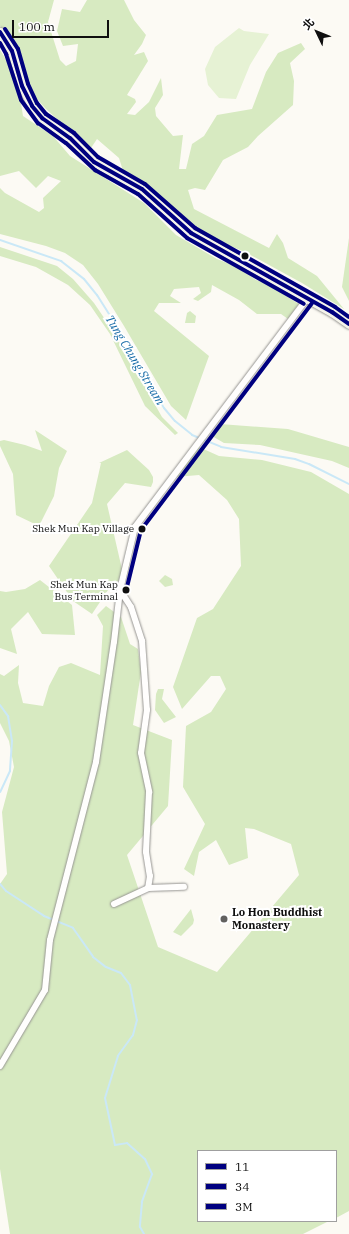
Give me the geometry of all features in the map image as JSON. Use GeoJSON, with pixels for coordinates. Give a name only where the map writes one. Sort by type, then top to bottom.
{"type":"FeatureCollection","features":[{"type":"Feature","properties":{"kind":"main road"},"geometry":{"type":"LineString","coordinates":[[0,32],[12,51],[26,97],[42,118],[70,138],[98,165],[147,193],[191,233],[332,312],[349,324]]}},
{"type":"Feature","properties":{"kind":"street"},"geometry":{"type":"LineString","coordinates":[[0,1066],[45,990],[50,940],[96,762],[114,642],[120,590],[135,527],[195,445],[307,299]]}},
{"type":"Feature","properties":{"kind":"street"},"geometry":{"type":"LineString","coordinates":[[120,590],[131,606],[142,641],[147,710],[140,753],[149,792],[146,852],[150,876],[148,888]]}},
{"type":"Feature","properties":{"kind":"street"},"geometry":{"type":"LineString","coordinates":[[114,904],[148,888],[184,887]]}},
{"type":"Feature","properties":{"kind":"green space"},"geometry":{"type":"Polygon","coordinates":[[[0,0],[54,0],[48,22],[60,60],[66,66],[76,61],[78,44],[63,46],[57,31],[62,9],[80,12],[87,0],[124,0],[134,20],[146,35],[142,44],[134,55],[144,52],[148,61],[127,95],[135,99],[136,102],[127,114],[135,115],[149,102],[161,78],[163,95],[155,108],[156,116],[173,136],[183,135],[179,169],[186,169],[192,144],[204,136],[217,115],[252,109],[266,72],[278,53],[301,43],[305,49],[290,63],[294,81],[293,105],[258,136],[248,147],[223,160],[205,190],[195,188],[188,190],[194,209],[269,248],[277,234],[283,243],[288,258],[317,276],[344,309],[302,283],[247,253],[193,230],[155,192],[134,176],[124,174],[119,158],[97,139],[91,148],[86,145],[46,109],[28,89],[8,37],[0,26],[0,0]]]}},
{"type":"Feature","properties":{"kind":"green space"},"geometry":{"type":"Polygon","coordinates":[[[239,28],[244,31],[269,34],[250,65],[236,99],[219,98],[208,85],[205,69],[215,47],[239,28]]]}},
{"type":"Feature","properties":{"kind":"green space"},"geometry":{"type":"Polygon","coordinates":[[[0,50],[7,61],[20,97],[23,116],[53,136],[70,156],[144,203],[176,235],[217,259],[235,266],[256,280],[265,283],[299,304],[288,319],[281,314],[257,314],[239,300],[212,285],[211,292],[198,301],[193,299],[201,293],[199,287],[174,289],[170,296],[181,303],[159,303],[154,311],[209,356],[186,420],[171,406],[98,284],[83,265],[65,253],[46,246],[0,234],[0,188],[5,193],[39,212],[44,208],[43,198],[61,181],[48,176],[36,188],[19,171],[0,176],[0,50]]]}},
{"type":"Feature","properties":{"kind":"green space"},"geometry":{"type":"Polygon","coordinates":[[[349,238],[349,301],[342,287],[349,238]]]}},
{"type":"Feature","properties":{"kind":"green space"},"geometry":{"type":"Polygon","coordinates":[[[0,247],[57,266],[73,279],[94,303],[113,331],[162,417],[178,433],[175,435],[145,406],[110,334],[90,305],[68,285],[36,267],[0,256],[0,247]]]}},
{"type":"Feature","properties":{"kind":"green space"},"geometry":{"type":"Polygon","coordinates":[[[190,311],[196,316],[195,323],[185,323],[187,313],[190,311]]]}},
{"type":"Feature","properties":{"kind":"green space"},"geometry":{"type":"Polygon","coordinates":[[[220,424],[288,429],[349,447],[349,468],[332,461],[260,445],[224,443],[212,436],[220,424]]]}},
{"type":"Feature","properties":{"kind":"green space"},"geometry":{"type":"Polygon","coordinates":[[[35,430],[67,451],[59,468],[54,496],[39,526],[16,515],[13,474],[0,446],[0,441],[4,440],[42,451],[35,430]]]}},
{"type":"Feature","properties":{"kind":"green space"},"geometry":{"type":"Polygon","coordinates":[[[199,447],[219,456],[262,460],[311,472],[349,494],[349,1211],[337,1217],[337,1150],[197,1150],[197,1222],[327,1222],[303,1234],[10,1234],[0,1169],[0,884],[7,874],[2,812],[14,767],[9,741],[0,723],[0,674],[4,676],[19,665],[18,683],[23,703],[43,706],[49,686],[59,667],[71,663],[100,675],[103,626],[97,615],[106,606],[121,617],[130,644],[138,649],[141,672],[133,725],[172,740],[168,806],[127,855],[158,947],[217,972],[299,875],[291,844],[254,829],[245,828],[248,858],[229,865],[216,840],[199,852],[194,876],[184,869],[205,824],[183,787],[186,726],[211,712],[226,689],[220,676],[211,676],[182,709],[173,687],[197,618],[213,609],[241,566],[239,519],[227,500],[199,475],[176,477],[199,447]]]}},
{"type":"Feature","properties":{"kind":"green space"},"geometry":{"type":"Polygon","coordinates":[[[127,450],[149,470],[153,477],[153,482],[151,487],[125,483],[107,504],[124,578],[112,584],[92,614],[73,601],[49,566],[92,503],[101,463],[99,463],[127,450]]]}},
{"type":"Feature","properties":{"kind":"green space"},"geometry":{"type":"Polygon","coordinates":[[[165,575],[172,579],[173,585],[165,587],[159,581],[165,575]]]}},
{"type":"Feature","properties":{"kind":"green space"},"geometry":{"type":"Polygon","coordinates":[[[40,580],[72,605],[75,635],[42,634],[28,612],[11,629],[17,654],[0,648],[0,591],[6,592],[25,589],[40,580]]]}},
{"type":"Feature","properties":{"kind":"green space"},"geometry":{"type":"Polygon","coordinates":[[[158,689],[164,689],[162,699],[176,717],[164,723],[155,710],[156,694],[158,689]]]}},
{"type":"Feature","properties":{"kind":"green space"},"geometry":{"type":"Polygon","coordinates":[[[191,909],[194,920],[193,924],[181,936],[173,932],[191,909]]]}},
{"type":"Feature","properties":{"kind":"waterway","name":"Tung Chung Stream"},"geometry":{"type":"LineString","coordinates":[[0,240],[61,261],[84,279],[97,295],[121,333],[164,408],[175,421],[192,435],[221,447],[295,459],[309,464],[349,484]]}},
{"type":"Feature","properties":{"kind":"waterway"},"geometry":{"type":"LineString","coordinates":[[0,705],[8,716],[12,741],[10,771],[0,792]]}},
{"type":"Feature","properties":{"kind":"waterway"},"geometry":{"type":"LineString","coordinates":[[0,884],[6,891],[44,916],[73,928],[93,957],[106,967],[121,973],[130,985],[137,1020],[133,1035],[118,1056],[105,1098],[115,1145],[127,1143],[145,1159],[152,1174],[142,1202],[140,1227],[144,1234]]}},
{"type":"Feature","properties":{"kind":"transit line","name":"3M"},"geometry":{"type":"LineString","coordinates":[[5,29],[18,49],[28,84],[37,103],[46,114],[74,133],[98,157],[145,184],[195,228],[335,307],[349,317]]}},
{"type":"Feature","properties":{"kind":"transit line","name":"11"},"geometry":{"type":"LineString","coordinates":[[0,32],[12,51],[22,86],[32,106],[42,118],[70,138],[94,162],[142,189],[191,233],[332,312],[349,324]]}},
{"type":"Feature","properties":{"kind":"transit line","name":"34"},"geometry":{"type":"LineString","coordinates":[[0,43],[6,54],[21,100],[38,123],[66,143],[95,170],[138,194],[187,238],[304,304]]}},
{"type":"Feature","properties":{"kind":"transit line","name":"34"},"geometry":{"type":"LineString","coordinates":[[126,591],[141,530],[312,303]]}},
{"type":"Feature","properties":{"kind":"place","name":"Shek Mun Kap Village"},"geometry":{"type":"Point","coordinates":[142,529]}},
{"type":"Feature","properties":{"kind":"place","name":"Shek Mun Kap Bus Terminal"},"geometry":{"type":"Point","coordinates":[126,590]}},
{"type":"Feature","properties":{"kind":"place","name":"Lo Hon Buddhist Monastery"},"geometry":{"type":"Point","coordinates":[224,919]}}]}
